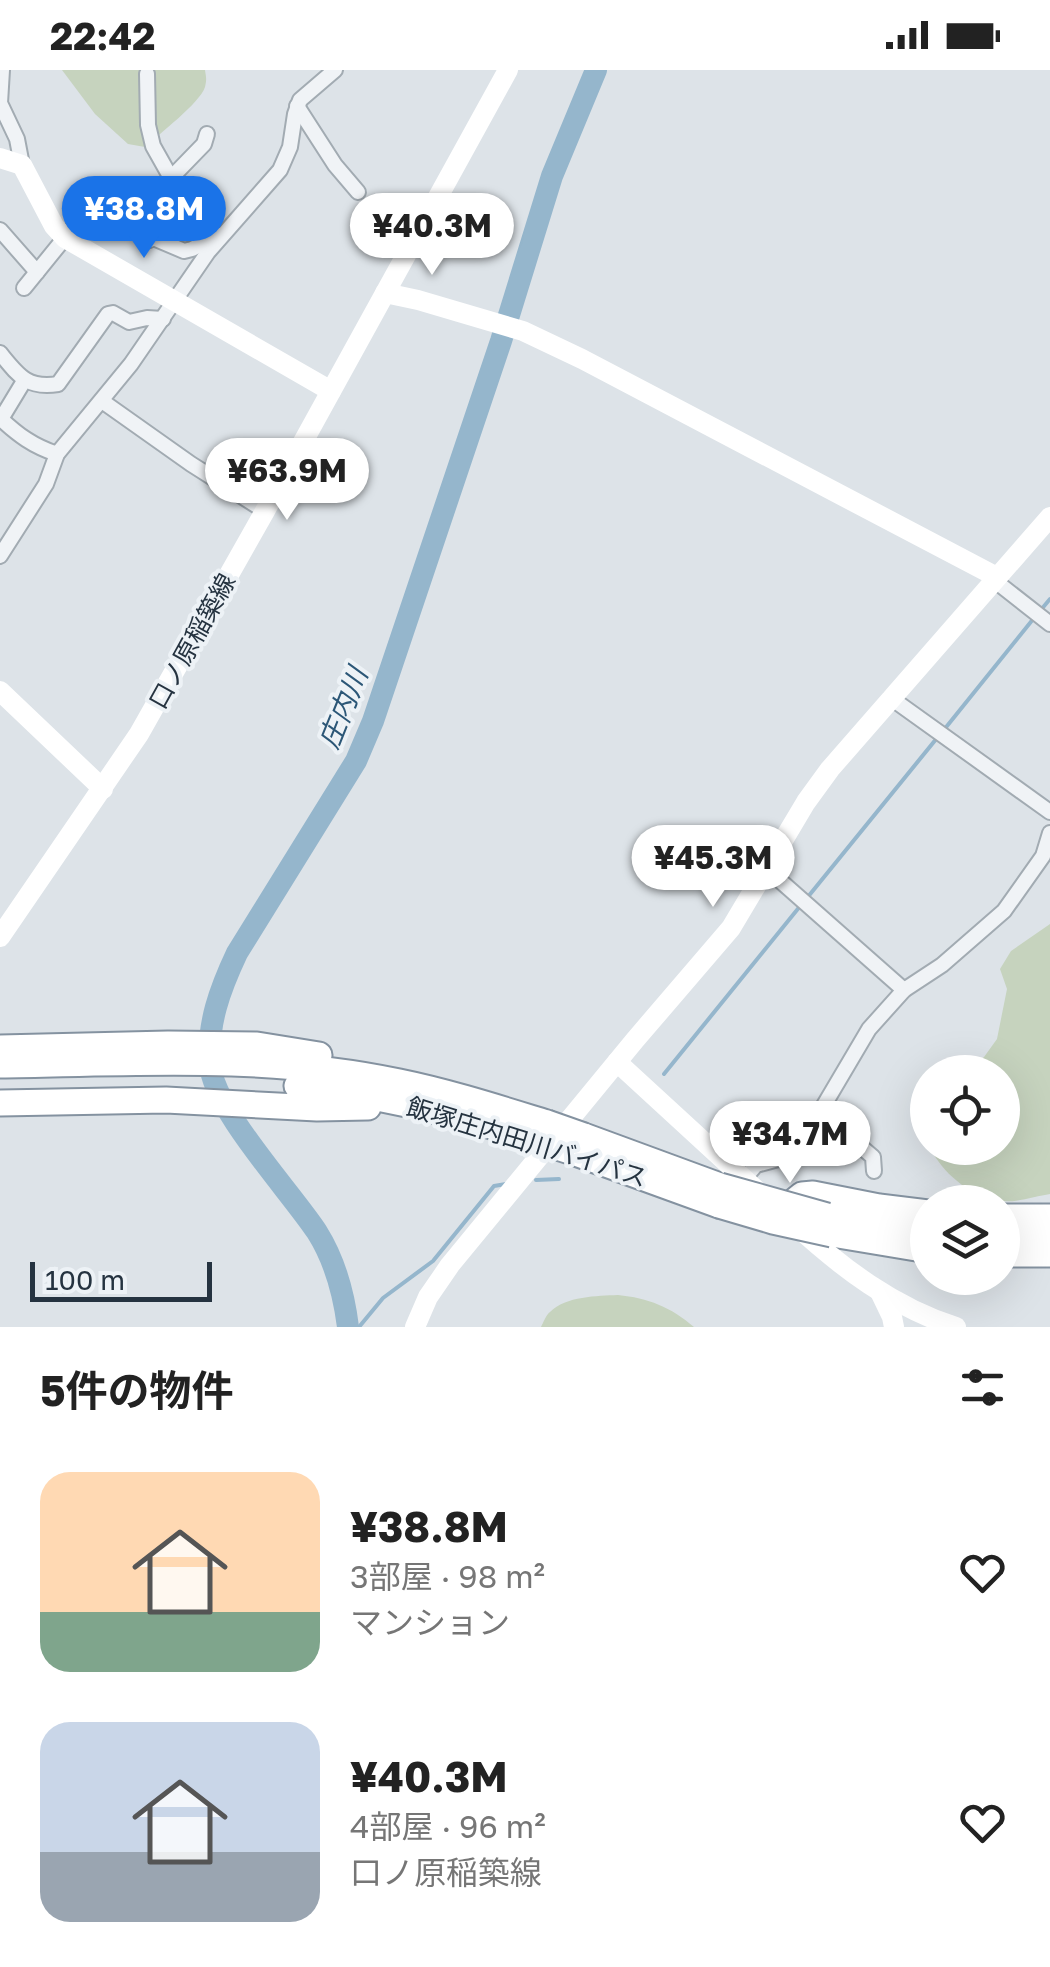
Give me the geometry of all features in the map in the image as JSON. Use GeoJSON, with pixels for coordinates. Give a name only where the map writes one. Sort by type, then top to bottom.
{"type":"FeatureCollection","features":[{"type":"Feature","properties":{"kind":"highway"},"geometry":{"type":"LineString","coordinates":[[0,1048],[167,1071]]}},
{"type":"Feature","properties":{"kind":"highway"},"geometry":{"type":"LineString","coordinates":[[0,1066],[259,1074],[317,1108],[370,1107],[534,1129]]}},
{"type":"Feature","properties":{"kind":"highway"},"geometry":{"type":"LineString","coordinates":[[0,1103],[167,1071]]}},
{"type":"Feature","properties":{"kind":"highway"},"geometry":{"type":"LineString","coordinates":[[0,1081],[167,1071],[259,1074]]}},
{"type":"Feature","properties":{"kind":"highway","name":"飯塚庄内田川バイパス"},"geometry":{"type":"LineString","coordinates":[[259,1074],[337,1072],[399,1082],[728,1190],[773,1221],[910,1229]]}},
{"type":"Feature","properties":{"kind":"highway"},"geometry":{"type":"LineString","coordinates":[[781,1212],[802,1196],[813,1194],[910,1211]]}},
{"type":"Feature","properties":{"kind":"highway"},"geometry":{"type":"LineString","coordinates":[[1020,1217],[1050,1217]]}},
{"type":"Feature","properties":{"kind":"highway","name":"飯塚庄内田川バイパス"},"geometry":{"type":"LineString","coordinates":[[830,1225],[910,1245]]}},
{"type":"Feature","properties":{"kind":"highway"},"geometry":{"type":"LineString","coordinates":[[1020,1234],[1050,1235]]}},
{"type":"Feature","properties":{"kind":"highway"},"geometry":{"type":"LineString","coordinates":[[1020,1254],[1050,1254]]}},
{"type":"Feature","properties":{"kind":"street"},"geometry":{"type":"LineString","coordinates":[[2,70],[0,102],[17,139],[22,164],[54,226],[65,238],[169,310],[331,391]]}},
{"type":"Feature","properties":{"kind":"street"},"geometry":{"type":"LineString","coordinates":[[0,556],[46,484],[57,454],[102,401],[223,234],[286,160],[297,106],[305,94],[335,70]]}},
{"type":"Feature","properties":{"kind":"street","name":"口ノ原稲築線"},"geometry":{"type":"LineString","coordinates":[[4,923],[103,790],[139,734],[508,70]]}},
{"type":"Feature","properties":{"kind":"street"},"geometry":{"type":"LineString","coordinates":[[147,74],[148,125],[153,146],[171,178],[174,198],[151,238]]}},
{"type":"Feature","properties":{"kind":"street"},"geometry":{"type":"LineString","coordinates":[[297,106],[335,165],[358,192]]}},
{"type":"Feature","properties":{"kind":"street"},"geometry":{"type":"LineString","coordinates":[[171,178],[204,144],[207,134]]}},
{"type":"Feature","properties":{"kind":"street"},"geometry":{"type":"LineString","coordinates":[[0,158],[22,164]]}},
{"type":"Feature","properties":{"kind":"street"},"geometry":{"type":"LineString","coordinates":[[24,288],[89,208],[103,208],[150,240],[184,251],[223,234]]}},
{"type":"Feature","properties":{"kind":"street"},"geometry":{"type":"LineString","coordinates":[[0,230],[37,272]]}},
{"type":"Feature","properties":{"kind":"street"},"geometry":{"type":"LineString","coordinates":[[385,293],[523,331],[582,359],[996,578],[1050,624]]}},
{"type":"Feature","properties":{"kind":"street"},"geometry":{"type":"LineString","coordinates":[[0,353],[24,381],[58,384],[108,314],[113,312],[129,322],[169,310]]}},
{"type":"Feature","properties":{"kind":"street"},"geometry":{"type":"LineString","coordinates":[[24,381],[1,418],[19,436],[57,454]]}},
{"type":"Feature","properties":{"kind":"street"},"geometry":{"type":"LineString","coordinates":[[102,401],[265,511]]}},
{"type":"Feature","properties":{"kind":"street"},"geometry":{"type":"LineString","coordinates":[[414,1327],[450,1265],[731,928],[822,780],[1050,517]]}},
{"type":"Feature","properties":{"kind":"street"},"geometry":{"type":"LineString","coordinates":[[1,521],[15,532]]}},
{"type":"Feature","properties":{"kind":"street"},"geometry":{"type":"LineString","coordinates":[[0,691],[103,790]]}},
{"type":"Feature","properties":{"kind":"street"},"geometry":{"type":"LineString","coordinates":[[891,698],[1050,812]]}},
{"type":"Feature","properties":{"kind":"street"},"geometry":{"type":"LineString","coordinates":[[728,1190],[756,1166],[782,1158],[792,1150],[820,1112],[869,1029],[904,990],[942,966],[1004,911],[1044,856],[1050,834]]}},
{"type":"Feature","properties":{"kind":"street"},"geometry":{"type":"LineString","coordinates":[[768,870],[904,990]]}},
{"type":"Feature","properties":{"kind":"street"},"geometry":{"type":"LineString","coordinates":[[617,1062],[728,1190],[781,1212],[835,1262],[880,1292],[944,1325]]}},
{"type":"Feature","properties":{"kind":"street"},"geometry":{"type":"LineString","coordinates":[[820,1112],[873,1158],[874,1171]]}},
{"type":"Feature","properties":{"kind":"street"},"geometry":{"type":"LineString","coordinates":[[880,1292],[894,1327]]}},
{"type":"Feature","properties":{"kind":"green space"},"geometry":{"type":"Polygon","coordinates":[[[62,70],[205,70],[206,80],[202,94],[145,147],[128,144],[95,114],[62,70]]]}},
{"type":"Feature","properties":{"kind":"green space"},"geometry":{"type":"Polygon","coordinates":[[[1050,924],[1050,1194],[1020,1200],[1020,1185],[963,1185],[941,1165],[1020,1165],[1020,1055],[985,1055],[997,1039],[1007,989],[1000,969],[1011,951],[1050,924]]]}},
{"type":"Feature","properties":{"kind":"green space"},"geometry":{"type":"Polygon","coordinates":[[[618,1295],[659,1305],[694,1327],[541,1327],[549,1313],[564,1303],[618,1295]]]}},
{"type":"Feature","properties":{"kind":"waterway","name":"庄内川"},"geometry":{"type":"LineString","coordinates":[[348,1327],[337,1278],[317,1232],[238,1126],[214,1082],[210,1064],[213,1021],[237,953],[356,761],[373,721],[501,341],[552,176],[596,70]]}},
{"type":"Feature","properties":{"kind":"waterway"},"geometry":{"type":"LineString","coordinates":[[1040,611],[1050,599]]}},
{"type":"Feature","properties":{"kind":"waterway"},"geometry":{"type":"LineString","coordinates":[[943,731],[1034,618]]}},
{"type":"Feature","properties":{"kind":"waterway"},"geometry":{"type":"LineString","coordinates":[[807,898],[937,738]]}},
{"type":"Feature","properties":{"kind":"waterway"},"geometry":{"type":"LineString","coordinates":[[664,1074],[801,905]]}},
{"type":"Feature","properties":{"kind":"waterway"},"geometry":{"type":"LineString","coordinates":[[536,1180],[559,1179]]}},
{"type":"Feature","properties":{"kind":"waterway"},"geometry":{"type":"LineString","coordinates":[[359,1327],[383,1298],[433,1261],[494,1186],[506,1184]]}}]}
